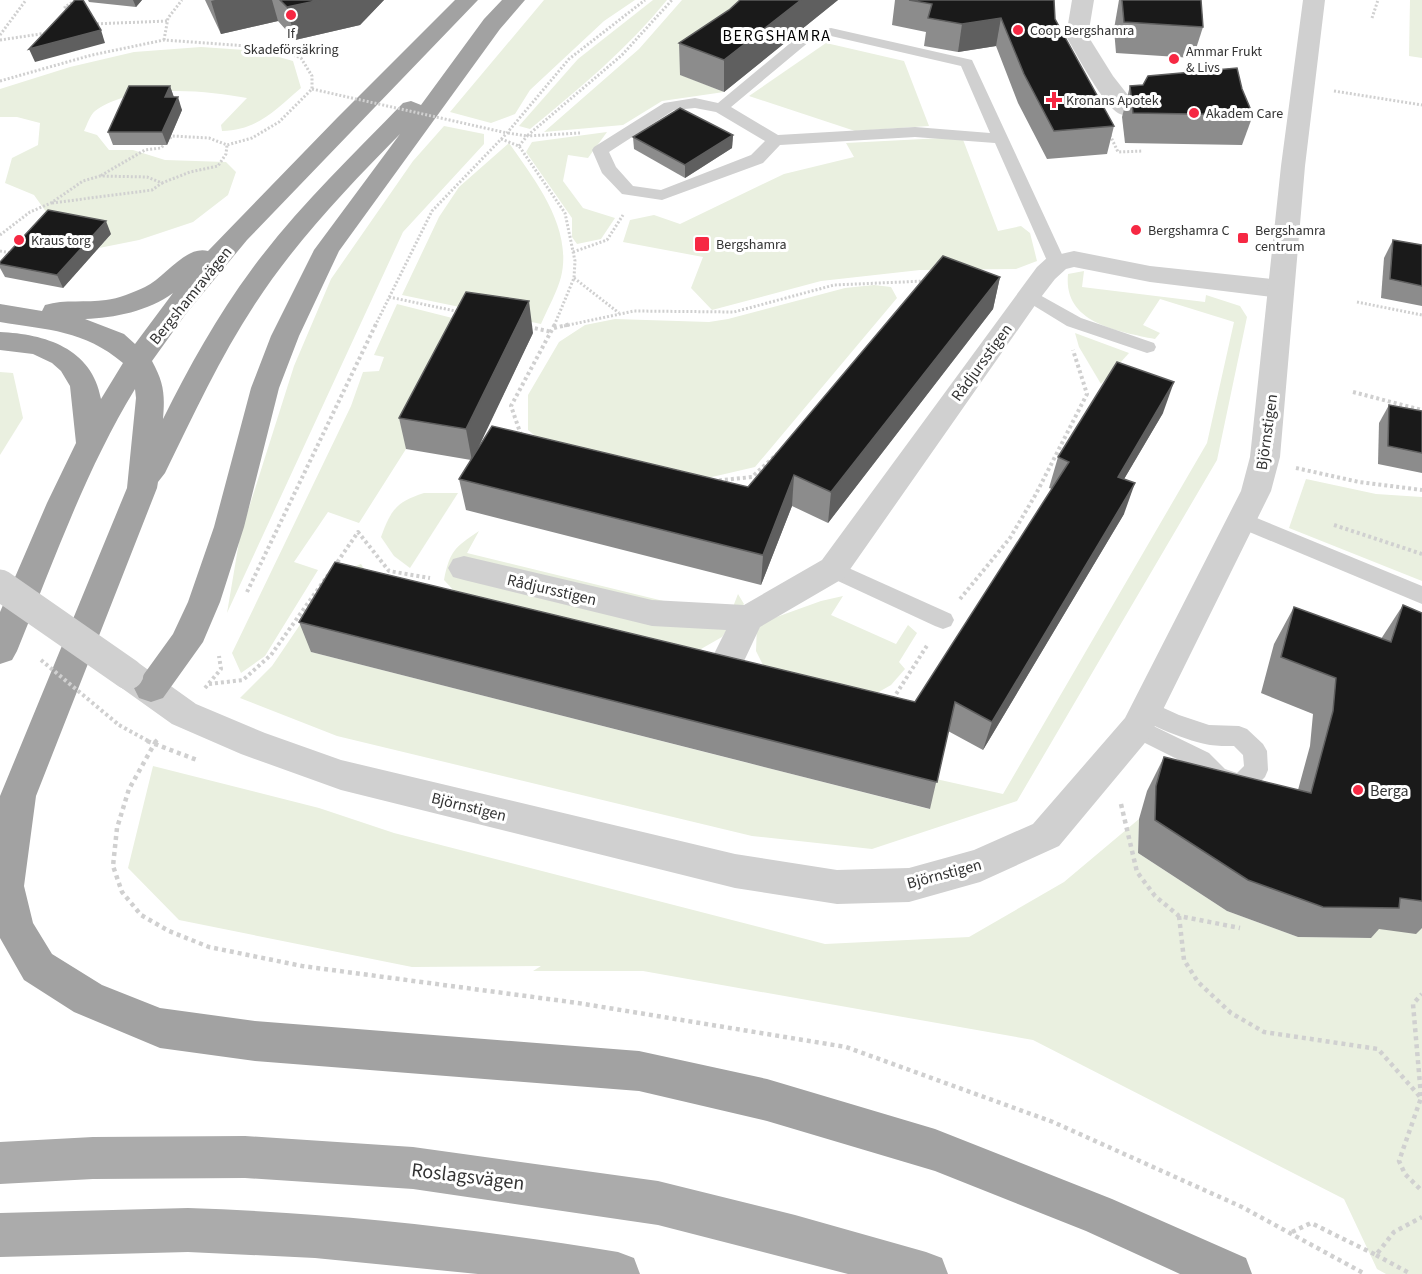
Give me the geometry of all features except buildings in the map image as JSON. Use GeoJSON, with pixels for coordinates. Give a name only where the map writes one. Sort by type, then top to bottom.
{"type":"FeatureCollection","features":[{"type":"Feature","properties":{"kind":"highway","name":"Bergshamravägen"},"geometry":{"type":"LineString","coordinates":[[0,651],[12,591],[90,442],[161,327],[251,220],[407,57],[467,0]]}},
{"type":"Feature","properties":{"kind":"highway"},"geometry":{"type":"LineString","coordinates":[[0,835],[18,796],[142,488],[225,332],[261,275],[309,215],[514,0]]}},
{"type":"Feature","properties":{"kind":"highway"},"geometry":{"type":"LineString","coordinates":[[139,681],[186,642],[204,602],[229,527],[265,388],[285,336],[327,250],[492,24]]}},
{"type":"Feature","properties":{"kind":"highway"},"geometry":{"type":"LineString","coordinates":[[0,313],[111,309],[157,292],[251,220]]}},
{"type":"Feature","properties":{"kind":"highway"},"geometry":{"type":"LineString","coordinates":[[0,313],[78,326],[114,341],[138,361],[148,380],[150,399],[142,488]]}},
{"type":"Feature","properties":{"kind":"highway"},"geometry":{"type":"LineString","coordinates":[[0,341],[30,343],[55,351],[75,368],[84,386],[90,442]]}},
{"type":"Feature","properties":{"kind":"highway"},"geometry":{"type":"LineString","coordinates":[[18,796],[5,886],[15,929],[38,967],[88,999],[160,1028],[255,1041],[639,1071],[744,1094],[935,1150],[1096,1214],[1230,1274]]}},
{"type":"Feature","properties":{"kind":"main road"},"geometry":{"type":"LineString","coordinates":[[0,630],[12,591]]}},
{"type":"Feature","properties":{"kind":"main road","name":"Roslagsvägen"},"geometry":{"type":"LineString","coordinates":[[0,1163],[93,1158],[245,1157],[412,1168],[658,1203],[795,1237],[926,1274]]}},
{"type":"Feature","properties":{"kind":"main road"},"geometry":{"type":"LineString","coordinates":[[0,1235],[74,1230],[226,1232],[402,1244],[502,1255],[618,1274]]}},
{"type":"Feature","properties":{"kind":"street"},"geometry":{"type":"LineString","coordinates":[[1083,0],[1077,36],[1103,79],[1126,108]]}},
{"type":"Feature","properties":{"kind":"street","name":"Björnstigen"},"geometry":{"type":"LineString","coordinates":[[12,591],[184,714],[253,744],[341,774],[735,871],[837,887],[909,885],[980,865],[1046,835],[1141,719],[1256,491],[1265,457],[1293,166],[1314,0]]}},
{"type":"Feature","properties":{"kind":"street"},"geometry":{"type":"LineString","coordinates":[[1057,263],[1074,259],[1150,274],[1281,289]]}},
{"type":"Feature","properties":{"kind":"street","name":"Rådjursstigen"},"geometry":{"type":"LineString","coordinates":[[464,568],[652,613],[748,618],[833,569],[1029,295],[1057,263]]}},
{"type":"Feature","properties":{"kind":"street"},"geometry":{"type":"LineString","coordinates":[[725,666],[748,618]]}},
{"type":"Feature","properties":{"kind":"lane"},"geometry":{"type":"LineString","coordinates":[[721,108],[805,38],[831,32],[967,63],[1057,263]]}},
{"type":"Feature","properties":{"kind":"lane"},"geometry":{"type":"LineString","coordinates":[[775,140],[757,159],[662,195],[628,190],[608,169],[600,150],[670,106],[695,103],[721,108],[775,140],[915,132],[1002,139]]}},
{"type":"Feature","properties":{"kind":"lane"},"geometry":{"type":"LineString","coordinates":[[1029,295],[1074,322],[1147,347]]}},
{"type":"Feature","properties":{"kind":"lane"},"geometry":{"type":"LineString","coordinates":[[1242,520],[1422,595]]}},
{"type":"Feature","properties":{"kind":"lane"},"geometry":{"type":"LineString","coordinates":[[833,569],[943,620]]}},
{"type":"Feature","properties":{"kind":"path"},"geometry":{"type":"LineString","coordinates":[[0,35],[26,0]]}},
{"type":"Feature","properties":{"kind":"path"},"geometry":{"type":"LineString","coordinates":[[73,12],[66,7],[76,0]]}},
{"type":"Feature","properties":{"kind":"path"},"geometry":{"type":"LineString","coordinates":[[164,40],[167,21],[182,0]]}},
{"type":"Feature","properties":{"kind":"path"},"geometry":{"type":"LineString","coordinates":[[246,594],[432,211],[507,133],[569,59],[645,0]]}},
{"type":"Feature","properties":{"kind":"path"},"geometry":{"type":"LineString","coordinates":[[519,146],[527,136],[594,81],[650,29],[672,0]]}},
{"type":"Feature","properties":{"kind":"path"},"geometry":{"type":"LineString","coordinates":[[1372,18],[1378,0]]}},
{"type":"Feature","properties":{"kind":"path"},"geometry":{"type":"LineString","coordinates":[[88,24],[167,21]]}},
{"type":"Feature","properties":{"kind":"path"},"geometry":{"type":"LineString","coordinates":[[0,40],[56,31]]}},
{"type":"Feature","properties":{"kind":"path"},"geometry":{"type":"LineString","coordinates":[[0,81],[92,55],[164,40],[275,48],[301,58],[312,76],[312,89],[279,122],[252,138],[227,146],[209,138],[172,136],[160,148],[145,150],[100,176],[83,181],[51,203],[30,212],[0,235]]}},
{"type":"Feature","properties":{"kind":"path"},"geometry":{"type":"LineString","coordinates":[[312,89],[527,136]]}},
{"type":"Feature","properties":{"kind":"path"},"geometry":{"type":"LineString","coordinates":[[1332,91],[1422,105]]}},
{"type":"Feature","properties":{"kind":"path"},"geometry":{"type":"LineString","coordinates":[[501,139],[519,146],[565,213],[573,252],[574,278],[553,330],[511,406],[524,442]]}},
{"type":"Feature","properties":{"kind":"path"},"geometry":{"type":"LineString","coordinates":[[51,203],[152,190],[162,183],[190,172],[218,166],[226,154],[227,146]]}},
{"type":"Feature","properties":{"kind":"path"},"geometry":{"type":"LineString","coordinates":[[100,176],[147,177],[162,183]]}},
{"type":"Feature","properties":{"kind":"path"},"geometry":{"type":"LineString","coordinates":[[573,252],[607,240],[639,191]]}},
{"type":"Feature","properties":{"kind":"path"},"geometry":{"type":"LineString","coordinates":[[0,251],[15,255]]}},
{"type":"Feature","properties":{"kind":"path"},"geometry":{"type":"LineString","coordinates":[[574,278],[620,314]]}},
{"type":"Feature","properties":{"kind":"path"},"geometry":{"type":"LineString","coordinates":[[528,327],[553,330],[634,311],[734,312],[834,285],[935,281]]}},
{"type":"Feature","properties":{"kind":"path"},"geometry":{"type":"LineString","coordinates":[[389,297],[470,314]]}},
{"type":"Feature","properties":{"kind":"path"},"geometry":{"type":"LineString","coordinates":[[1357,302],[1422,315]]}},
{"type":"Feature","properties":{"kind":"path"},"geometry":{"type":"LineString","coordinates":[[891,703],[943,620],[1010,538],[1036,494],[1087,394],[1075,352],[1067,338],[1074,322]]}},
{"type":"Feature","properties":{"kind":"path"},"geometry":{"type":"LineString","coordinates":[[1353,392],[1422,410]]}},
{"type":"Feature","properties":{"kind":"path"},"geometry":{"type":"LineString","coordinates":[[705,481],[752,477],[783,448]]}},
{"type":"Feature","properties":{"kind":"path"},"geometry":{"type":"LineString","coordinates":[[1265,457],[1330,478],[1382,487],[1422,490]]}},
{"type":"Feature","properties":{"kind":"path"},"geometry":{"type":"LineString","coordinates":[[1324,522],[1422,554]]}},
{"type":"Feature","properties":{"kind":"path"},"geometry":{"type":"LineString","coordinates":[[208,684],[243,680],[271,655],[358,532],[389,571],[434,578],[464,568]]}},
{"type":"Feature","properties":{"kind":"path"},"geometry":{"type":"LineString","coordinates":[[37,656],[119,724],[153,744],[129,789],[117,828],[113,866],[122,892],[141,915],[169,931],[209,947],[302,966],[578,1003],[846,1047],[1053,1122],[1242,1207],[1292,1232],[1365,1274]]}},
{"type":"Feature","properties":{"kind":"path"},"geometry":{"type":"LineString","coordinates":[[1118,792],[1137,872],[1155,896],[1179,916],[1240,928]]}},
{"type":"Feature","properties":{"kind":"path"},"geometry":{"type":"LineString","coordinates":[[1179,916],[1184,960],[1198,982],[1231,1013],[1264,1032],[1378,1049],[1421,1099]]}},
{"type":"Feature","properties":{"kind":"path"},"geometry":{"type":"LineString","coordinates":[[1422,994],[1413,1004],[1421,1099],[1413,1123],[1399,1149],[1399,1165],[1422,1191]]}},
{"type":"Feature","properties":{"kind":"path"},"geometry":{"type":"LineString","coordinates":[[1376,1255],[1394,1232],[1422,1217]]}},
{"type":"Feature","properties":{"kind":"path"},"geometry":{"type":"LineString","coordinates":[[1292,1232],[1311,1223],[1411,1274]]}},
{"type":"Feature","properties":{"kind":"green space"},"geometry":{"type":"Polygon","coordinates":[[[544,0],[635,0],[604,21],[530,90],[515,114],[491,123],[450,112],[544,0]]]}},
{"type":"Feature","properties":{"kind":"green space"},"geometry":{"type":"Polygon","coordinates":[[[653,0],[667,0],[619,52],[530,129],[519,126],[578,59],[653,0]]]}},
{"type":"Feature","properties":{"kind":"green space"},"geometry":{"type":"Polygon","coordinates":[[[682,0],[768,0],[681,75],[724,92],[662,101],[623,125],[544,132],[639,49],[682,0]]]}},
{"type":"Feature","properties":{"kind":"green space"},"geometry":{"type":"Polygon","coordinates":[[[1410,0],[1422,0],[1422,58],[1409,56],[1410,0]]]}},
{"type":"Feature","properties":{"kind":"green space"},"geometry":{"type":"Polygon","coordinates":[[[826,43],[904,61],[929,126],[855,131],[749,96],[826,43]]]}},
{"type":"Feature","properties":{"kind":"green space"},"geometry":{"type":"Polygon","coordinates":[[[201,47],[258,51],[293,61],[301,88],[256,123],[235,130],[222,131],[221,125],[247,98],[190,91],[169,91],[148,92],[111,102],[93,113],[84,131],[97,135],[109,150],[133,150],[165,160],[226,162],[236,172],[228,195],[193,222],[139,240],[99,248],[111,234],[54,223],[34,195],[5,183],[12,158],[38,145],[40,123],[17,117],[0,117],[0,89],[70,67],[134,52],[201,47]]]}},
{"type":"Feature","properties":{"kind":"green space"},"geometry":{"type":"Polygon","coordinates":[[[444,126],[484,134],[484,144],[403,232],[227,613],[240,536],[294,366],[331,279],[413,161],[444,126]]]}},
{"type":"Feature","properties":{"kind":"green space"},"geometry":{"type":"Polygon","coordinates":[[[607,132],[588,158],[568,155],[563,181],[583,208],[615,218],[601,239],[577,244],[572,237],[572,218],[526,152],[532,142],[607,132]]]}},
{"type":"Feature","properties":{"kind":"green space"},"geometry":{"type":"Polygon","coordinates":[[[962,137],[998,231],[1021,226],[1030,233],[1037,261],[1016,269],[920,270],[821,281],[712,310],[691,288],[703,257],[623,242],[630,220],[654,215],[680,224],[784,174],[854,157],[846,143],[962,137]]]}},
{"type":"Feature","properties":{"kind":"green space"},"geometry":{"type":"Polygon","coordinates":[[[509,143],[540,189],[557,223],[562,241],[561,277],[541,324],[402,295],[439,217],[459,187],[509,143]]]}},
{"type":"Feature","properties":{"kind":"green space"},"geometry":{"type":"Polygon","coordinates":[[[1084,271],[1082,287],[1205,302],[1206,295],[1240,306],[1247,317],[1217,460],[1017,801],[872,849],[752,836],[337,736],[240,698],[272,666],[333,576],[361,564],[385,602],[311,652],[929,809],[936,779],[1003,794],[1207,443],[1234,322],[1160,299],[1143,325],[1160,333],[1155,339],[1109,328],[1083,314],[1074,304],[1069,291],[1068,274],[1084,271]]]}},
{"type":"Feature","properties":{"kind":"green space"},"geometry":{"type":"Polygon","coordinates":[[[874,285],[891,287],[897,298],[755,467],[699,480],[540,440],[528,430],[528,395],[559,342],[585,325],[615,319],[709,322],[845,288],[874,285]]]}},
{"type":"Feature","properties":{"kind":"green space"},"geometry":{"type":"Polygon","coordinates":[[[397,304],[472,323],[406,449],[359,523],[328,512],[294,562],[318,570],[265,656],[241,673],[232,653],[351,406],[363,372],[379,371],[384,357],[374,355],[397,304]]]}},
{"type":"Feature","properties":{"kind":"green space"},"geometry":{"type":"Polygon","coordinates":[[[1075,333],[1129,353],[1101,384],[1079,347],[1075,333]]]}},
{"type":"Feature","properties":{"kind":"green space"},"geometry":{"type":"Polygon","coordinates":[[[0,372],[13,373],[23,418],[0,455],[0,372]]]}},
{"type":"Feature","properties":{"kind":"green space"},"geometry":{"type":"Polygon","coordinates":[[[1306,479],[1376,494],[1422,497],[1422,581],[1289,528],[1306,479]]]}},
{"type":"Feature","properties":{"kind":"green space"},"geometry":{"type":"Polygon","coordinates":[[[424,493],[458,493],[410,568],[394,556],[381,537],[396,508],[407,500],[424,493]]]}},
{"type":"Feature","properties":{"kind":"green space"},"geometry":{"type":"Polygon","coordinates":[[[479,531],[467,553],[729,617],[738,594],[744,604],[722,637],[694,653],[456,593],[444,580],[448,562],[459,546],[479,531]]]}},
{"type":"Feature","properties":{"kind":"green space"},"geometry":{"type":"Polygon","coordinates":[[[843,596],[831,615],[896,644],[908,625],[917,633],[899,662],[905,669],[891,685],[870,697],[767,673],[756,651],[757,624],[821,601],[843,596]]]}},
{"type":"Feature","properties":{"kind":"green space"},"geometry":{"type":"Polygon","coordinates":[[[153,766],[319,808],[394,833],[825,944],[969,937],[1064,882],[1139,819],[1138,853],[1227,911],[1298,937],[1370,938],[1372,929],[1422,904],[1422,1274],[1386,1274],[1377,1269],[1344,1199],[1033,1040],[643,971],[533,971],[541,966],[412,967],[179,920],[128,868],[153,766]]]}},
{"type":"Feature","properties":{"kind":"place","name":"If Skadeförsäkring"},"geometry":{"type":"Point","coordinates":[291,15]}},
{"type":"Feature","properties":{"kind":"place","name":"Coop Bergshamra"},"geometry":{"type":"Point","coordinates":[1018,30]}},
{"type":"Feature","properties":{"kind":"place","name":"Ammar Frukt & Livs"},"geometry":{"type":"Point","coordinates":[1174,59]}},
{"type":"Feature","properties":{"kind":"place","name":"Kronans Apotek"},"geometry":{"type":"Point","coordinates":[1054,100]}},
{"type":"Feature","properties":{"kind":"place","name":"Akadem Care"},"geometry":{"type":"Point","coordinates":[1194,113]}},
{"type":"Feature","properties":{"kind":"place","name":"Bergshamra C"},"geometry":{"type":"Point","coordinates":[1136,230]}},
{"type":"Feature","properties":{"kind":"place","name":"Bergshamra centrum"},"geometry":{"type":"Point","coordinates":[1243,238]}},
{"type":"Feature","properties":{"kind":"place","name":"Kraus torg"},"geometry":{"type":"Point","coordinates":[19,240]}},
{"type":"Feature","properties":{"kind":"place","name":"Bergshamra"},"geometry":{"type":"Point","coordinates":[702,244]}},
{"type":"Feature","properties":{"kind":"place","name":"Berga"},"geometry":{"type":"Point","coordinates":[1358,790]}},
{"type":"Feature","properties":{"kind":"district","name":"BERGSHAMRA"},"geometry":{"type":"Point","coordinates":[777,35]}}]}
